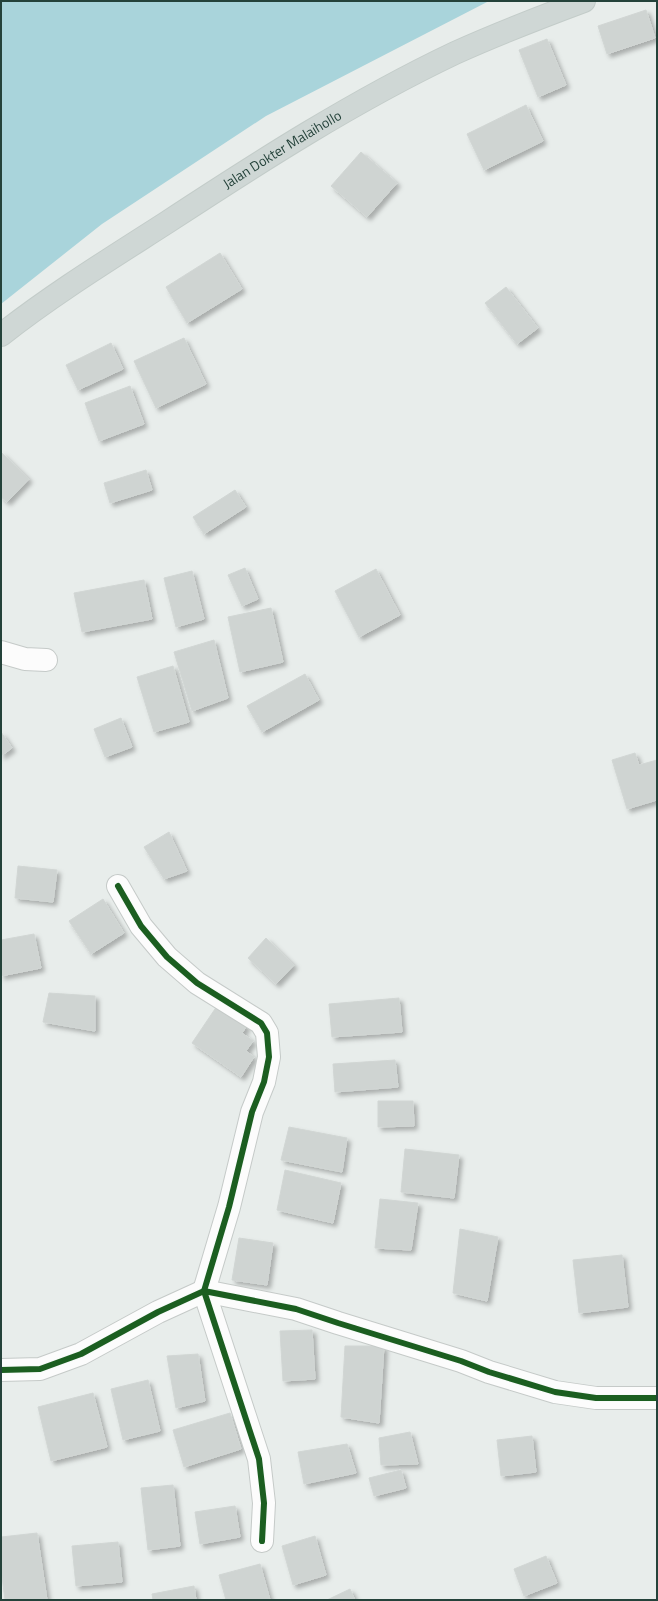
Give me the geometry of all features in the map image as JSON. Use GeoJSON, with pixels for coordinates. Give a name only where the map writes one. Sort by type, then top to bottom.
{"type":"FeatureCollection","features":[{"type":"Feature","properties":{"kind":"main road","name":"Jalan Dokter Malaihollo"},"geometry":{"type":"LineString","coordinates":[[1,335],[36,307],[252,166],[357,104],[455,53],[584,1]]}},
{"type":"Feature","properties":{"kind":"street"},"geometry":{"type":"LineString","coordinates":[[1,652],[25,659],[46,660]]}},
{"type":"Feature","properties":{"kind":"street"},"geometry":{"type":"LineString","coordinates":[[118,886],[141,926],[167,957],[197,983],[261,1023],[267,1033],[270,1057],[264,1082],[252,1112],[229,1207],[204,1291],[259,1458],[264,1503],[262,1541]]}},
{"type":"Feature","properties":{"kind":"street"},"geometry":{"type":"LineString","coordinates":[[1,1370],[40,1369],[81,1354],[158,1312],[204,1291],[296,1309],[338,1324],[461,1360],[489,1372],[555,1392],[596,1398],[657,1398]]}},
{"type":"Feature","properties":{"kind":"water"},"geometry":{"type":"Polygon","coordinates":[[[1,1],[489,1],[266,116],[102,224],[1,304],[1,1]]]}},
{"type":"Feature","properties":{"kind":"building"},"geometry":{"type":"Polygon","coordinates":[[[646,10],[655,38],[607,54],[598,26],[646,10]]]}},
{"type":"Feature","properties":{"kind":"building"},"geometry":{"type":"Polygon","coordinates":[[[547,39],[566,85],[538,97],[519,50],[547,39]]]}},
{"type":"Feature","properties":{"kind":"building"},"geometry":{"type":"Polygon","coordinates":[[[526,105],[543,141],[484,170],[467,134],[526,105]]]}},
{"type":"Feature","properties":{"kind":"building"},"geometry":{"type":"Polygon","coordinates":[[[361,152],[397,183],[367,217],[331,186],[361,152]]]}},
{"type":"Feature","properties":{"kind":"building"},"geometry":{"type":"Polygon","coordinates":[[[220,253],[242,289],[187,323],[166,287],[220,253]]]}},
{"type":"Feature","properties":{"kind":"building"},"geometry":{"type":"Polygon","coordinates":[[[506,287],[538,328],[517,344],[485,303],[506,287]]]}},
{"type":"Feature","properties":{"kind":"building"},"geometry":{"type":"Polygon","coordinates":[[[184,338],[206,384],[156,408],[134,361],[184,338]]]}},
{"type":"Feature","properties":{"kind":"building"},"geometry":{"type":"Polygon","coordinates":[[[111,343],[123,369],[78,390],[66,365],[111,343]]]}},
{"type":"Feature","properties":{"kind":"building"},"geometry":{"type":"Polygon","coordinates":[[[130,386],[144,424],[99,441],[85,403],[130,386]]]}},
{"type":"Feature","properties":{"kind":"building"},"geometry":{"type":"Polygon","coordinates":[[[1,452],[29,479],[7,502],[1,497],[1,452]]]}},
{"type":"Feature","properties":{"kind":"building"},"geometry":{"type":"Polygon","coordinates":[[[146,470],[152,490],[110,503],[104,483],[146,470]]]}},
{"type":"Feature","properties":{"kind":"building"},"geometry":{"type":"Polygon","coordinates":[[[235,490],[246,507],[204,534],[193,517],[235,490]]]}},
{"type":"Feature","properties":{"kind":"building"},"geometry":{"type":"Polygon","coordinates":[[[245,568],[258,599],[242,606],[228,575],[245,568]]]}},
{"type":"Feature","properties":{"kind":"building"},"geometry":{"type":"Polygon","coordinates":[[[376,569],[400,615],[359,637],[335,591],[376,569]]]}},
{"type":"Feature","properties":{"kind":"building"},"geometry":{"type":"Polygon","coordinates":[[[192,571],[204,619],[176,627],[164,578],[192,571]]]}},
{"type":"Feature","properties":{"kind":"building"},"geometry":{"type":"Polygon","coordinates":[[[144,580],[152,619],[82,632],[74,593],[144,580]]]}},
{"type":"Feature","properties":{"kind":"building"},"geometry":{"type":"Polygon","coordinates":[[[271,608],[283,662],[240,672],[228,617],[271,608]]]}},
{"type":"Feature","properties":{"kind":"building"},"geometry":{"type":"Polygon","coordinates":[[[214,640],[228,698],[192,711],[174,652],[214,640]]]}},
{"type":"Feature","properties":{"kind":"building"},"geometry":{"type":"Polygon","coordinates":[[[173,666],[189,722],[154,732],[137,677],[173,666]]]}},
{"type":"Feature","properties":{"kind":"building"},"geometry":{"type":"Polygon","coordinates":[[[305,674],[319,700],[262,732],[247,706],[305,674]]]}},
{"type":"Feature","properties":{"kind":"building"},"geometry":{"type":"Polygon","coordinates":[[[121,718],[132,747],[105,757],[94,729],[121,718]]]}},
{"type":"Feature","properties":{"kind":"building"},"geometry":{"type":"Polygon","coordinates":[[[1,732],[12,748],[1,756],[1,732]]]}},
{"type":"Feature","properties":{"kind":"building"},"geometry":{"type":"Polygon","coordinates":[[[635,753],[639,765],[657,760],[657,800],[627,809],[612,760],[635,753]]]}},
{"type":"Feature","properties":{"kind":"building"},"geometry":{"type":"Polygon","coordinates":[[[169,832],[187,871],[164,879],[144,847],[169,832]]]}},
{"type":"Feature","properties":{"kind":"building"},"geometry":{"type":"Polygon","coordinates":[[[18,866],[57,870],[53,902],[15,898],[18,866]]]}},
{"type":"Feature","properties":{"kind":"building"},"geometry":{"type":"Polygon","coordinates":[[[103,899],[124,933],[91,954],[69,921],[103,899]]]}},
{"type":"Feature","properties":{"kind":"building"},"geometry":{"type":"Polygon","coordinates":[[[34,934],[41,968],[1,976],[1,940],[34,934]]]}},
{"type":"Feature","properties":{"kind":"building"},"geometry":{"type":"Polygon","coordinates":[[[266,938],[294,965],[276,984],[248,958],[266,938]]]}},
{"type":"Feature","properties":{"kind":"building"},"geometry":{"type":"Polygon","coordinates":[[[49,993],[95,996],[95,1031],[43,1022],[49,993]]]}},
{"type":"Feature","properties":{"kind":"building"},"geometry":{"type":"Polygon","coordinates":[[[399,998],[402,1032],[332,1037],[329,1004],[399,998]]]}},
{"type":"Feature","properties":{"kind":"building"},"geometry":{"type":"Polygon","coordinates":[[[217,1006],[247,1026],[242,1033],[253,1041],[246,1051],[254,1057],[241,1077],[192,1043],[217,1006]]]}},
{"type":"Feature","properties":{"kind":"building"},"geometry":{"type":"Polygon","coordinates":[[[395,1060],[398,1087],[335,1092],[333,1064],[395,1060]]]}},
{"type":"Feature","properties":{"kind":"building"},"geometry":{"type":"Polygon","coordinates":[[[378,1101],[413,1101],[414,1126],[378,1127],[378,1101]]]}},
{"type":"Feature","properties":{"kind":"building"},"geometry":{"type":"Polygon","coordinates":[[[289,1127],[347,1138],[342,1172],[281,1160],[289,1127]]]}},
{"type":"Feature","properties":{"kind":"building"},"geometry":{"type":"Polygon","coordinates":[[[405,1149],[459,1155],[454,1198],[401,1192],[405,1149]]]}},
{"type":"Feature","properties":{"kind":"building"},"geometry":{"type":"Polygon","coordinates":[[[285,1170],[341,1183],[333,1223],[277,1210],[285,1170]]]}},
{"type":"Feature","properties":{"kind":"building"},"geometry":{"type":"Polygon","coordinates":[[[380,1199],[418,1203],[411,1250],[375,1248],[380,1199]]]}},
{"type":"Feature","properties":{"kind":"building"},"geometry":{"type":"Polygon","coordinates":[[[460,1229],[498,1237],[487,1301],[453,1293],[460,1229]]]}},
{"type":"Feature","properties":{"kind":"building"},"geometry":{"type":"Polygon","coordinates":[[[239,1238],[273,1243],[267,1285],[232,1280],[239,1238]]]}},
{"type":"Feature","properties":{"kind":"building"},"geometry":{"type":"Polygon","coordinates":[[[622,1255],[628,1307],[579,1313],[573,1260],[622,1255]]]}},
{"type":"Feature","properties":{"kind":"building"},"geometry":{"type":"Polygon","coordinates":[[[312,1330],[315,1379],[283,1381],[280,1331],[312,1330]]]}},
{"type":"Feature","properties":{"kind":"building"},"geometry":{"type":"Polygon","coordinates":[[[345,1346],[384,1346],[379,1423],[341,1417],[345,1346]]]}},
{"type":"Feature","properties":{"kind":"building"},"geometry":{"type":"Polygon","coordinates":[[[198,1354],[205,1401],[176,1408],[167,1356],[198,1354]]]}},
{"type":"Feature","properties":{"kind":"building"},"geometry":{"type":"Polygon","coordinates":[[[148,1380],[160,1431],[123,1440],[111,1389],[148,1380]]]}},
{"type":"Feature","properties":{"kind":"building"},"geometry":{"type":"Polygon","coordinates":[[[93,1393],[107,1447],[51,1461],[38,1407],[93,1393]]]}},
{"type":"Feature","properties":{"kind":"building"},"geometry":{"type":"Polygon","coordinates":[[[230,1413],[241,1449],[184,1467],[173,1430],[230,1413]]]}},
{"type":"Feature","properties":{"kind":"building"},"geometry":{"type":"Polygon","coordinates":[[[410,1432],[418,1464],[381,1465],[379,1438],[410,1432]]]}},
{"type":"Feature","properties":{"kind":"building"},"geometry":{"type":"Polygon","coordinates":[[[532,1436],[536,1472],[501,1476],[497,1440],[532,1436]]]}},
{"type":"Feature","properties":{"kind":"building"},"geometry":{"type":"Polygon","coordinates":[[[347,1444],[356,1473],[304,1484],[298,1452],[347,1444]]]}},
{"type":"Feature","properties":{"kind":"building"},"geometry":{"type":"Polygon","coordinates":[[[401,1470],[406,1488],[374,1496],[369,1478],[401,1470]]]}},
{"type":"Feature","properties":{"kind":"building"},"geometry":{"type":"Polygon","coordinates":[[[173,1485],[180,1546],[148,1550],[141,1488],[173,1485]]]}},
{"type":"Feature","properties":{"kind":"building"},"geometry":{"type":"Polygon","coordinates":[[[235,1506],[240,1537],[200,1544],[195,1512],[235,1506]]]}},
{"type":"Feature","properties":{"kind":"building"},"geometry":{"type":"Polygon","coordinates":[[[37,1533],[47,1600],[5,1600],[1,1569],[1,1537],[37,1533]]]}},
{"type":"Feature","properties":{"kind":"building"},"geometry":{"type":"Polygon","coordinates":[[[315,1536],[326,1575],[293,1585],[282,1546],[315,1536]]]}},
{"type":"Feature","properties":{"kind":"building"},"geometry":{"type":"Polygon","coordinates":[[[118,1542],[122,1582],[76,1586],[72,1546],[118,1542]]]}},
{"type":"Feature","properties":{"kind":"building"},"geometry":{"type":"Polygon","coordinates":[[[546,1556],[557,1583],[524,1596],[514,1569],[546,1556]]]}},
{"type":"Feature","properties":{"kind":"building"},"geometry":{"type":"Polygon","coordinates":[[[260,1564],[270,1600],[226,1600],[219,1575],[260,1564]]]}},
{"type":"Feature","properties":{"kind":"building"},"geometry":{"type":"Polygon","coordinates":[[[194,1586],[196,1600],[153,1600],[152,1594],[194,1586]]]}},
{"type":"Feature","properties":{"kind":"building"},"geometry":{"type":"Polygon","coordinates":[[[350,1589],[355,1600],[327,1600],[350,1589]]]}},
{"type":"Feature","properties":{"kind":"cycle path"},"geometry":{"type":"LineString","coordinates":[[118,886],[141,926],[167,957],[197,983],[261,1023],[267,1033],[269,1057],[264,1082],[252,1112],[229,1207],[204,1291],[259,1459],[264,1503],[262,1541]]}},
{"type":"Feature","properties":{"kind":"cycle path"},"geometry":{"type":"LineString","coordinates":[[1,1370],[40,1369],[81,1354],[158,1312],[204,1291],[296,1309],[555,1392],[596,1398],[657,1398]]}}]}
